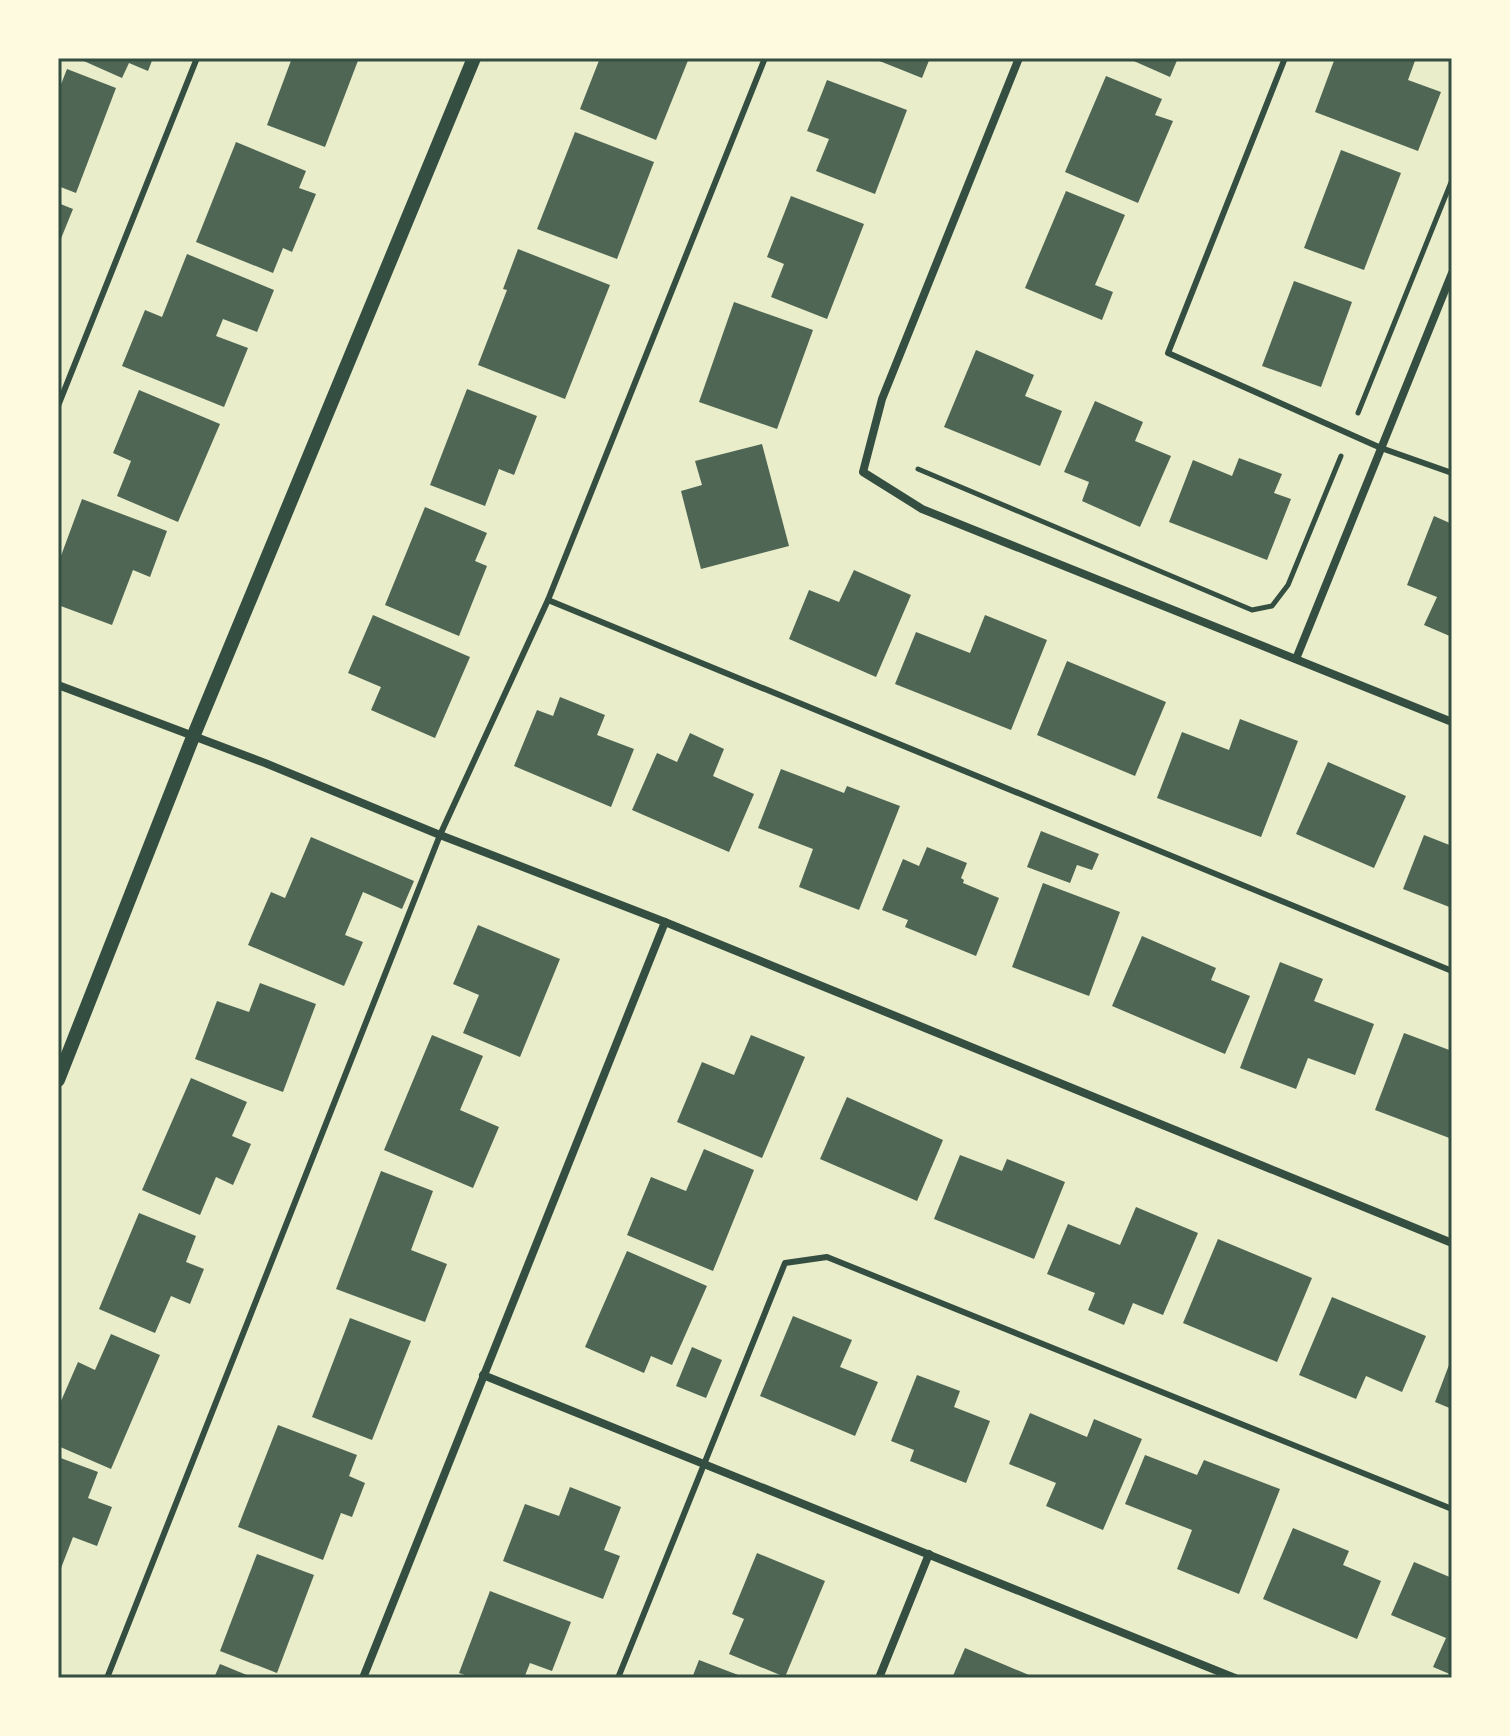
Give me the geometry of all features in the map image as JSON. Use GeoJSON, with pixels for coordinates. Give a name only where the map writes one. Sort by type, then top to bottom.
{"type":"FeatureCollection","features":[{"type":"Feature","properties":{"kind":"street"},"geometry":{"type":"LineString","coordinates":[[58,1080],[193,737],[474,58]]}},
{"type":"Feature","properties":{"kind":"street"},"geometry":{"type":"LineString","coordinates":[[1019,58],[882,399],[863,472],[922,509],[1452,722]]}},
{"type":"Feature","properties":{"kind":"street"},"geometry":{"type":"LineString","coordinates":[[1296,659],[1452,273]]}},
{"type":"Feature","properties":{"kind":"street"},"geometry":{"type":"LineString","coordinates":[[58,685],[665,922],[1452,1243]]}},
{"type":"Feature","properties":{"kind":"street"},"geometry":{"type":"LineString","coordinates":[[363,1678],[665,922]]}},
{"type":"Feature","properties":{"kind":"street"},"geometry":{"type":"LineString","coordinates":[[483,1375],[1235,1678]]}},
{"type":"Feature","properties":{"kind":"street"},"geometry":{"type":"LineString","coordinates":[[879,1678],[929,1554]]}},
{"type":"Feature","properties":{"kind":"lane"},"geometry":{"type":"LineString","coordinates":[[58,406],[197,58]]}},
{"type":"Feature","properties":{"kind":"lane"},"geometry":{"type":"LineString","coordinates":[[107,1678],[440,835],[548,600],[765,58]]}},
{"type":"Feature","properties":{"kind":"lane"},"geometry":{"type":"LineString","coordinates":[[1285,58],[1168,353],[1381,448],[1452,473]]}},
{"type":"Feature","properties":{"kind":"lane"},"geometry":{"type":"LineString","coordinates":[[548,600],[1452,971]]}},
{"type":"Feature","properties":{"kind":"lane"},"geometry":{"type":"LineString","coordinates":[[618,1678],[785,1263],[827,1257],[1452,1509]]}},
{"type":"Feature","properties":{"kind":"path"},"geometry":{"type":"LineString","coordinates":[[918,469],[1252,610],[1272,606],[1288,585],[1452,180]]}},
{"type":"Feature","properties":{"kind":"building"},"geometry":{"type":"Polygon","coordinates":[[[77,58],[153,58],[148,71],[129,63],[122,78],[77,58]]]}},
{"type":"Feature","properties":{"kind":"building"},"geometry":{"type":"Polygon","coordinates":[[[292,58],[359,58],[325,147],[267,125],[292,58]]]}},
{"type":"Feature","properties":{"kind":"building"},"geometry":{"type":"Polygon","coordinates":[[[600,58],[689,58],[656,140],[580,109],[600,58]]]}},
{"type":"Feature","properties":{"kind":"building"},"geometry":{"type":"Polygon","coordinates":[[[872,58],[930,58],[922,78],[872,58]]]}},
{"type":"Feature","properties":{"kind":"building"},"geometry":{"type":"Polygon","coordinates":[[[1127,58],[1178,58],[1170,77],[1127,58]]]}},
{"type":"Feature","properties":{"kind":"building"},"geometry":{"type":"Polygon","coordinates":[[[1335,58],[1416,58],[1408,80],[1441,92],[1418,151],[1315,112],[1335,58]]]}},
{"type":"Feature","properties":{"kind":"building"},"geometry":{"type":"Polygon","coordinates":[[[67,69],[116,88],[76,193],[58,186],[58,92],[67,69]]]}},
{"type":"Feature","properties":{"kind":"building"},"geometry":{"type":"Polygon","coordinates":[[[1106,76],[1162,99],[1155,115],[1173,121],[1138,203],[1065,172],[1106,76]]]}},
{"type":"Feature","properties":{"kind":"building"},"geometry":{"type":"Polygon","coordinates":[[[827,80],[907,110],[875,194],[816,171],[829,139],[807,131],[827,80]]]}},
{"type":"Feature","properties":{"kind":"building"},"geometry":{"type":"Polygon","coordinates":[[[575,132],[654,162],[617,259],[537,229],[575,132]]]}},
{"type":"Feature","properties":{"kind":"building"},"geometry":{"type":"Polygon","coordinates":[[[236,142],[306,171],[299,188],[316,194],[292,252],[283,248],[273,273],[196,242],[236,142]]]}},
{"type":"Feature","properties":{"kind":"building"},"geometry":{"type":"Polygon","coordinates":[[[1341,150],[1401,173],[1364,270],[1304,248],[1341,150]]]}},
{"type":"Feature","properties":{"kind":"building"},"geometry":{"type":"Polygon","coordinates":[[[1066,191],[1125,215],[1095,285],[1113,292],[1102,320],[1025,288],[1066,191]]]}},
{"type":"Feature","properties":{"kind":"building"},"geometry":{"type":"Polygon","coordinates":[[[791,196],[864,224],[827,319],[771,297],[784,264],[767,257],[791,196]]]}},
{"type":"Feature","properties":{"kind":"building"},"geometry":{"type":"Polygon","coordinates":[[[58,203],[73,209],[58,246],[58,203]]]}},
{"type":"Feature","properties":{"kind":"building"},"geometry":{"type":"Polygon","coordinates":[[[518,249],[610,285],[565,399],[478,365],[507,290],[503,289],[518,249]]]}},
{"type":"Feature","properties":{"kind":"building"},"geometry":{"type":"Polygon","coordinates":[[[187,254],[274,290],[257,332],[223,319],[216,336],[248,348],[224,407],[122,366],[145,310],[162,317],[187,254]]]}},
{"type":"Feature","properties":{"kind":"building"},"geometry":{"type":"Polygon","coordinates":[[[1294,281],[1352,302],[1321,387],[1262,366],[1294,281]]]}},
{"type":"Feature","properties":{"kind":"building"},"geometry":{"type":"Polygon","coordinates":[[[734,302],[813,330],[777,429],[699,402],[734,302]]]}},
{"type":"Feature","properties":{"kind":"building"},"geometry":{"type":"Polygon","coordinates":[[[976,350],[1034,375],[1025,396],[1062,411],[1040,466],[944,427],[976,350]]]}},
{"type":"Feature","properties":{"kind":"building"},"geometry":{"type":"Polygon","coordinates":[[[467,389],[537,416],[514,475],[499,469],[485,506],[430,485],[467,389]]]}},
{"type":"Feature","properties":{"kind":"building"},"geometry":{"type":"Polygon","coordinates":[[[139,390],[220,424],[178,522],[117,496],[131,461],[113,453],[139,390]]]}},
{"type":"Feature","properties":{"kind":"building"},"geometry":{"type":"Polygon","coordinates":[[[1095,401],[1143,422],[1135,441],[1171,456],[1140,527],[1082,501],[1089,482],[1064,472],[1095,401]]]}},
{"type":"Feature","properties":{"kind":"building"},"geometry":{"type":"Polygon","coordinates":[[[762,444],[789,546],[701,569],[681,491],[702,485],[695,461],[762,444]]]}},
{"type":"Feature","properties":{"kind":"building"},"geometry":{"type":"Polygon","coordinates":[[[1239,458],[1282,474],[1274,493],[1291,499],[1267,560],[1169,522],[1193,460],[1232,476],[1239,458]]]}},
{"type":"Feature","properties":{"kind":"building"},"geometry":{"type":"Polygon","coordinates":[[[82,499],[167,531],[150,577],[133,570],[112,625],[58,605],[58,564],[82,499]]]}},
{"type":"Feature","properties":{"kind":"building"},"geometry":{"type":"Polygon","coordinates":[[[425,507],[487,533],[475,561],[487,566],[459,636],[385,605],[425,507]]]}},
{"type":"Feature","properties":{"kind":"building"},"geometry":{"type":"Polygon","coordinates":[[[1434,516],[1452,524],[1452,637],[1424,625],[1437,597],[1407,585],[1434,516]]]}},
{"type":"Feature","properties":{"kind":"building"},"geometry":{"type":"Polygon","coordinates":[[[854,570],[911,595],[876,677],[789,639],[809,590],[839,602],[854,570]]]}},
{"type":"Feature","properties":{"kind":"building"},"geometry":{"type":"Polygon","coordinates":[[[373,615],[470,657],[435,738],[371,710],[381,687],[348,673],[373,615]]]}},
{"type":"Feature","properties":{"kind":"building"},"geometry":{"type":"Polygon","coordinates":[[[985,615],[1047,640],[1011,730],[895,684],[916,632],[970,653],[985,615]]]}},
{"type":"Feature","properties":{"kind":"building"},"geometry":{"type":"Polygon","coordinates":[[[1067,661],[1166,702],[1135,776],[1037,735],[1067,661]]]}},
{"type":"Feature","properties":{"kind":"building"},"geometry":{"type":"Polygon","coordinates":[[[560,697],[605,715],[597,735],[634,749],[611,807],[514,766],[537,710],[553,716],[560,697]]]}},
{"type":"Feature","properties":{"kind":"building"},"geometry":{"type":"Polygon","coordinates":[[[1240,719],[1298,741],[1261,837],[1157,798],[1182,732],[1229,750],[1240,719]]]}},
{"type":"Feature","properties":{"kind":"building"},"geometry":{"type":"Polygon","coordinates":[[[690,733],[724,749],[713,776],[754,794],[729,852],[632,810],[657,753],[677,762],[690,733]]]}},
{"type":"Feature","properties":{"kind":"building"},"geometry":{"type":"Polygon","coordinates":[[[1328,762],[1406,796],[1374,868],[1296,834],[1328,762]]]}},
{"type":"Feature","properties":{"kind":"building"},"geometry":{"type":"Polygon","coordinates":[[[781,769],[844,793],[847,786],[900,806],[859,910],[799,887],[813,849],[758,828],[781,769]]]}},
{"type":"Feature","properties":{"kind":"building"},"geometry":{"type":"Polygon","coordinates":[[[1041,831],[1099,854],[1092,870],[1077,865],[1070,883],[1027,867],[1041,831]]]}},
{"type":"Feature","properties":{"kind":"building"},"geometry":{"type":"Polygon","coordinates":[[[1424,835],[1452,846],[1452,908],[1403,889],[1424,835]]]}},
{"type":"Feature","properties":{"kind":"building"},"geometry":{"type":"Polygon","coordinates":[[[311,837],[414,881],[402,909],[363,892],[345,935],[363,942],[344,986],[248,945],[271,892],[285,898],[311,837]]]}},
{"type":"Feature","properties":{"kind":"building"},"geometry":{"type":"Polygon","coordinates":[[[927,847],[967,863],[961,878],[963,883],[999,898],[976,956],[905,927],[908,920],[882,910],[903,859],[919,866],[927,847]]]}},
{"type":"Feature","properties":{"kind":"building"},"geometry":{"type":"Polygon","coordinates":[[[1043,883],[1120,912],[1089,996],[1012,967],[1043,883]]]}},
{"type":"Feature","properties":{"kind":"building"},"geometry":{"type":"Polygon","coordinates":[[[478,925],[560,959],[520,1057],[463,1033],[479,995],[453,984],[478,925]]]}},
{"type":"Feature","properties":{"kind":"building"},"geometry":{"type":"Polygon","coordinates":[[[1142,936],[1216,968],[1211,980],[1250,996],[1225,1054],[1112,1006],[1142,936]]]}},
{"type":"Feature","properties":{"kind":"building"},"geometry":{"type":"Polygon","coordinates":[[[1280,962],[1323,979],[1314,1001],[1374,1024],[1355,1075],[1308,1058],[1296,1089],[1240,1068],[1280,962]]]}},
{"type":"Feature","properties":{"kind":"building"},"geometry":{"type":"Polygon","coordinates":[[[260,983],[316,1004],[283,1092],[195,1059],[217,1001],[249,1012],[260,983]]]}},
{"type":"Feature","properties":{"kind":"building"},"geometry":{"type":"Polygon","coordinates":[[[1404,1033],[1452,1051],[1452,1139],[1375,1110],[1404,1033]]]}},
{"type":"Feature","properties":{"kind":"building"},"geometry":{"type":"Polygon","coordinates":[[[432,1035],[483,1056],[460,1110],[499,1127],[473,1188],[384,1150],[432,1035]]]}},
{"type":"Feature","properties":{"kind":"building"},"geometry":{"type":"Polygon","coordinates":[[[751,1035],[805,1057],[762,1158],[677,1122],[702,1062],[734,1075],[751,1035]]]}},
{"type":"Feature","properties":{"kind":"building"},"geometry":{"type":"Polygon","coordinates":[[[191,1078],[247,1102],[232,1136],[251,1144],[233,1185],[216,1177],[200,1215],[142,1190],[191,1078]]]}},
{"type":"Feature","properties":{"kind":"building"},"geometry":{"type":"Polygon","coordinates":[[[847,1097],[943,1140],[917,1201],[820,1159],[847,1097]]]}},
{"type":"Feature","properties":{"kind":"building"},"geometry":{"type":"Polygon","coordinates":[[[704,1149],[754,1170],[713,1271],[627,1235],[651,1177],[686,1191],[704,1149]]]}},
{"type":"Feature","properties":{"kind":"building"},"geometry":{"type":"Polygon","coordinates":[[[960,1155],[1002,1171],[1007,1159],[1065,1182],[1034,1259],[934,1219],[960,1155]]]}},
{"type":"Feature","properties":{"kind":"building"},"geometry":{"type":"Polygon","coordinates":[[[381,1171],[433,1191],[411,1250],[447,1264],[425,1322],[336,1289],[381,1171]]]}},
{"type":"Feature","properties":{"kind":"building"},"geometry":{"type":"Polygon","coordinates":[[[1136,1207],[1198,1233],[1163,1315],[1133,1303],[1124,1325],[1088,1310],[1095,1293],[1047,1274],[1068,1224],[1120,1245],[1136,1207]]]}},
{"type":"Feature","properties":{"kind":"building"},"geometry":{"type":"Polygon","coordinates":[[[139,1213],[196,1236],[186,1262],[204,1269],[190,1304],[171,1296],[155,1333],[99,1309],[139,1213]]]}},
{"type":"Feature","properties":{"kind":"building"},"geometry":{"type":"Polygon","coordinates":[[[1218,1239],[1312,1278],[1277,1362],[1183,1323],[1218,1239]]]}},
{"type":"Feature","properties":{"kind":"building"},"geometry":{"type":"Polygon","coordinates":[[[627,1251],[707,1286],[672,1365],[651,1356],[644,1373],[585,1347],[627,1251]]]}},
{"type":"Feature","properties":{"kind":"building"},"geometry":{"type":"Polygon","coordinates":[[[1332,1297],[1426,1336],[1402,1392],[1366,1376],[1356,1399],[1299,1375],[1332,1297]]]}},
{"type":"Feature","properties":{"kind":"building"},"geometry":{"type":"Polygon","coordinates":[[[793,1316],[852,1340],[840,1367],[878,1382],[855,1436],[760,1396],[793,1316]]]}},
{"type":"Feature","properties":{"kind":"building"},"geometry":{"type":"Polygon","coordinates":[[[350,1318],[411,1341],[372,1440],[312,1417],[350,1318]]]}},
{"type":"Feature","properties":{"kind":"building"},"geometry":{"type":"Polygon","coordinates":[[[111,1334],[160,1355],[111,1469],[58,1446],[58,1408],[78,1362],[95,1370],[111,1334]]]}},
{"type":"Feature","properties":{"kind":"building"},"geometry":{"type":"Polygon","coordinates":[[[692,1347],[722,1360],[706,1398],[676,1386],[692,1347]]]}},
{"type":"Feature","properties":{"kind":"building"},"geometry":{"type":"Polygon","coordinates":[[[1452,1357],[1452,1409],[1435,1402],[1452,1357]]]}},
{"type":"Feature","properties":{"kind":"building"},"geometry":{"type":"Polygon","coordinates":[[[917,1375],[960,1391],[954,1407],[990,1421],[966,1483],[910,1461],[914,1450],[891,1441],[917,1375]]]}},
{"type":"Feature","properties":{"kind":"building"},"geometry":{"type":"Polygon","coordinates":[[[1030,1413],[1087,1437],[1094,1419],[1142,1439],[1103,1530],[1046,1506],[1056,1483],[1009,1464],[1030,1413]]]}},
{"type":"Feature","properties":{"kind":"building"},"geometry":{"type":"Polygon","coordinates":[[[278,1425],[357,1455],[349,1476],[365,1483],[352,1517],[341,1513],[323,1560],[238,1527],[278,1425]]]}},
{"type":"Feature","properties":{"kind":"building"},"geometry":{"type":"Polygon","coordinates":[[[1145,1455],[1197,1475],[1204,1460],[1280,1489],[1239,1594],[1177,1569],[1192,1530],[1125,1504],[1145,1455]]]}},
{"type":"Feature","properties":{"kind":"building"},"geometry":{"type":"Polygon","coordinates":[[[58,1457],[98,1472],[88,1498],[112,1507],[97,1546],[73,1537],[58,1576],[58,1457]]]}},
{"type":"Feature","properties":{"kind":"building"},"geometry":{"type":"Polygon","coordinates":[[[570,1487],[621,1507],[604,1550],[620,1556],[603,1599],[503,1561],[525,1504],[559,1516],[570,1487]]]}},
{"type":"Feature","properties":{"kind":"building"},"geometry":{"type":"Polygon","coordinates":[[[1293,1528],[1349,1551],[1343,1565],[1381,1581],[1357,1639],[1263,1599],[1293,1528]]]}},
{"type":"Feature","properties":{"kind":"building"},"geometry":{"type":"Polygon","coordinates":[[[757,1553],[825,1581],[785,1677],[729,1654],[744,1619],[732,1614],[757,1553]]]}},
{"type":"Feature","properties":{"kind":"building"},"geometry":{"type":"Polygon","coordinates":[[[257,1554],[314,1575],[277,1673],[220,1651],[257,1554]]]}},
{"type":"Feature","properties":{"kind":"building"},"geometry":{"type":"Polygon","coordinates":[[[1414,1562],[1452,1578],[1452,1675],[1433,1667],[1446,1638],[1391,1615],[1414,1562]]]}},
{"type":"Feature","properties":{"kind":"building"},"geometry":{"type":"Polygon","coordinates":[[[490,1591],[571,1622],[552,1671],[530,1663],[524,1678],[474,1678],[459,1673],[490,1591]]]}},
{"type":"Feature","properties":{"kind":"building"},"geometry":{"type":"Polygon","coordinates":[[[965,1648],[1036,1678],[952,1678],[965,1648]]]}},
{"type":"Feature","properties":{"kind":"building"},"geometry":{"type":"Polygon","coordinates":[[[699,1660],[746,1678],[692,1678],[699,1660]]]}},
{"type":"Feature","properties":{"kind":"building"},"geometry":{"type":"Polygon","coordinates":[[[220,1664],[254,1678],[214,1678],[220,1664]]]}}]}
